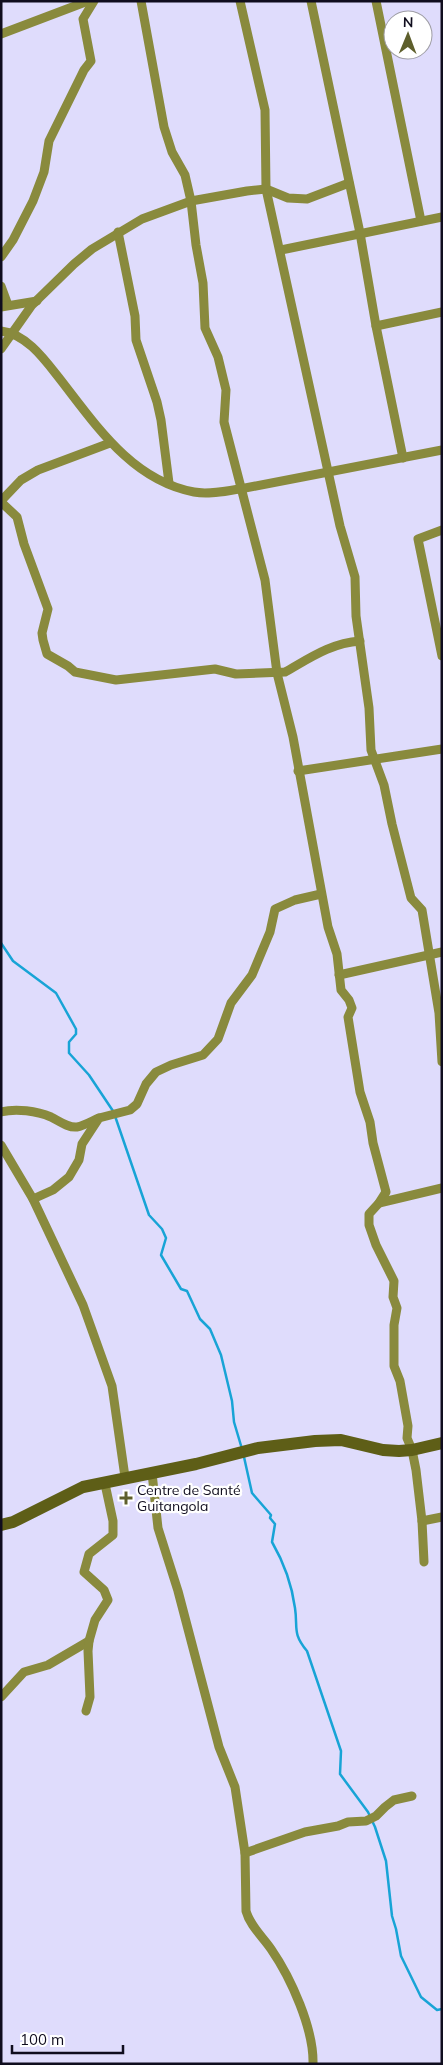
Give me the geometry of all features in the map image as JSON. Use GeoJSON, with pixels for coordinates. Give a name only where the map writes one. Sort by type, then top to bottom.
{"type":"FeatureCollection","features":[{"type":"Feature","properties":{"kind":"street"},"geometry":{"type":"LineString","coordinates":[[1,34],[88,1]]}},
{"type":"Feature","properties":{"kind":"street"},"geometry":{"type":"LineString","coordinates":[[1,257],[13,240],[33,201],[44,172],[49,141],[76,85],[91,61],[83,19],[94,1]]}},
{"type":"Feature","properties":{"kind":"street"},"geometry":{"type":"LineString","coordinates":[[141,1],[164,127],[172,152],[185,175],[191,201],[203,283],[205,328],[218,357],[226,390],[224,422],[240,490],[265,580],[277,674],[293,737],[328,927],[337,954],[341,990],[349,1000],[352,1008],[348,1017],[360,1092],[370,1122],[373,1143],[386,1192],[380,1203],[369,1214],[369,1225],[382,1261],[394,1280],[393,1297],[397,1308],[394,1325],[394,1366],[400,1381],[408,1426],[406,1438],[412,1450],[422,1522],[424,1562]]}},
{"type":"Feature","properties":{"kind":"street"},"geometry":{"type":"LineString","coordinates":[[240,1],[265,110],[266,189],[281,250],[340,526],[355,576],[356,616],[369,708],[371,750],[384,785],[411,898],[422,910],[439,1013],[442,1062]]}},
{"type":"Feature","properties":{"kind":"street"},"geometry":{"type":"LineString","coordinates":[[311,1],[350,183],[376,326],[403,458]]}},
{"type":"Feature","properties":{"kind":"street"},"geometry":{"type":"LineString","coordinates":[[376,1],[421,221]]}},
{"type":"Feature","properties":{"kind":"street"},"geometry":{"type":"LineString","coordinates":[[1,349],[37,301],[92,249],[142,219],[191,201],[266,189],[288,198],[307,199],[350,183]]}},
{"type":"Feature","properties":{"kind":"street"},"geometry":{"type":"LineString","coordinates":[[281,250],[442,217]]}},
{"type":"Feature","properties":{"kind":"street"},"geometry":{"type":"LineString","coordinates":[[118,232],[135,316],[136,340],[157,402],[161,420],[169,484]]}},
{"type":"Feature","properties":{"kind":"street"},"geometry":{"type":"LineString","coordinates":[[1,286],[5,306],[37,301]]}},
{"type":"Feature","properties":{"kind":"street"},"geometry":{"type":"LineString","coordinates":[[376,326],[442,312]]}},
{"type":"Feature","properties":{"kind":"street"},"geometry":{"type":"LineString","coordinates":[[1,331],[14,333],[43,357],[110,443],[130,461],[169,484],[194,492],[208,493],[240,490],[442,450]]}},
{"type":"Feature","properties":{"kind":"street"},"geometry":{"type":"LineString","coordinates":[[110,443],[38,470],[21,480],[1,502],[17,517],[24,544],[48,609],[42,633],[42,640],[47,654],[75,672],[116,680],[215,669],[236,674],[277,674],[285,672],[328,648],[343,642],[360,641]]}},
{"type":"Feature","properties":{"kind":"street"},"geometry":{"type":"LineString","coordinates":[[442,530],[418,539],[442,656]]}},
{"type":"Feature","properties":{"kind":"street"},"geometry":{"type":"LineString","coordinates":[[298,771],[442,749]]}},
{"type":"Feature","properties":{"kind":"street"},"geometry":{"type":"LineString","coordinates":[[1,1112],[7,1110],[49,1116],[66,1125],[76,1127],[99,1118],[130,1110],[137,1104],[146,1084],[156,1072],[203,1055],[218,1039],[231,1003],[252,974],[270,932],[274,909],[295,900],[321,894]]}},
{"type":"Feature","properties":{"kind":"street"},"geometry":{"type":"LineString","coordinates":[[339,975],[442,952]]}},
{"type":"Feature","properties":{"kind":"street"},"geometry":{"type":"LineString","coordinates":[[33,1199],[53,1190],[69,1177],[79,1160],[82,1144],[99,1118]]}},
{"type":"Feature","properties":{"kind":"street"},"geometry":{"type":"LineString","coordinates":[[1,1145],[33,1199],[83,1305],[112,1386],[125,1477]]}},
{"type":"Feature","properties":{"kind":"street"},"geometry":{"type":"LineString","coordinates":[[380,1203],[442,1188]]}},
{"type":"Feature","properties":{"kind":"street"},"geometry":{"type":"LineString","coordinates":[[1,1525],[20,1519],[84,1487],[105,1484],[125,1477],[152,1473],[258,1448],[341,1440],[383,1450],[412,1450],[442,1443]]}},
{"type":"Feature","properties":{"kind":"street"},"geometry":{"type":"LineString","coordinates":[[152,1473],[158,1528],[178,1590],[219,1747],[235,1787],[245,1853],[246,1911],[248,1919],[268,1944],[291,1982],[313,2051],[313,2064]]}},
{"type":"Feature","properties":{"kind":"street"},"geometry":{"type":"LineString","coordinates":[[86,1711],[90,1696],[89,1641],[95,1620],[108,1600],[104,1590],[84,1572],[89,1554],[113,1535],[113,1521],[105,1484]]}},
{"type":"Feature","properties":{"kind":"street"},"geometry":{"type":"LineString","coordinates":[[422,1522],[442,1517]]}},
{"type":"Feature","properties":{"kind":"street"},"geometry":{"type":"LineString","coordinates":[[1,1697],[24,1672],[48,1665],[89,1641]]}},
{"type":"Feature","properties":{"kind":"street"},"geometry":{"type":"LineString","coordinates":[[245,1853],[305,1832],[338,1826],[348,1822],[366,1821],[376,1816],[394,1800],[412,1796]]}},
{"type":"Feature","properties":{"kind":"waterway"},"geometry":{"type":"LineString","coordinates":[[1,943],[13,961],[56,993],[76,1029],[76,1034],[69,1042],[69,1053],[89,1075],[113,1111]]}},
{"type":"Feature","properties":{"kind":"waterway"},"geometry":{"type":"LineString","coordinates":[[115,1116],[149,1215],[162,1229],[166,1238],[161,1255],[181,1289],[187,1291],[200,1319],[210,1329],[221,1355],[232,1401],[234,1422],[242,1449]]}},
{"type":"Feature","properties":{"kind":"waterway"},"geometry":{"type":"LineString","coordinates":[[244,1457],[252,1493],[271,1515],[270,1518],[275,1524],[272,1542],[292,1591],[297,1635],[307,1651],[341,1751],[340,1774],[368,1812],[386,1861],[392,1916],[401,1956],[421,1997],[437,2010],[442,2009]]}},
{"type":"Feature","properties":{"kind":"place","name":"Centre de Santé Guitangola"},"geometry":{"type":"Point","coordinates":[126,1498]}}]}
